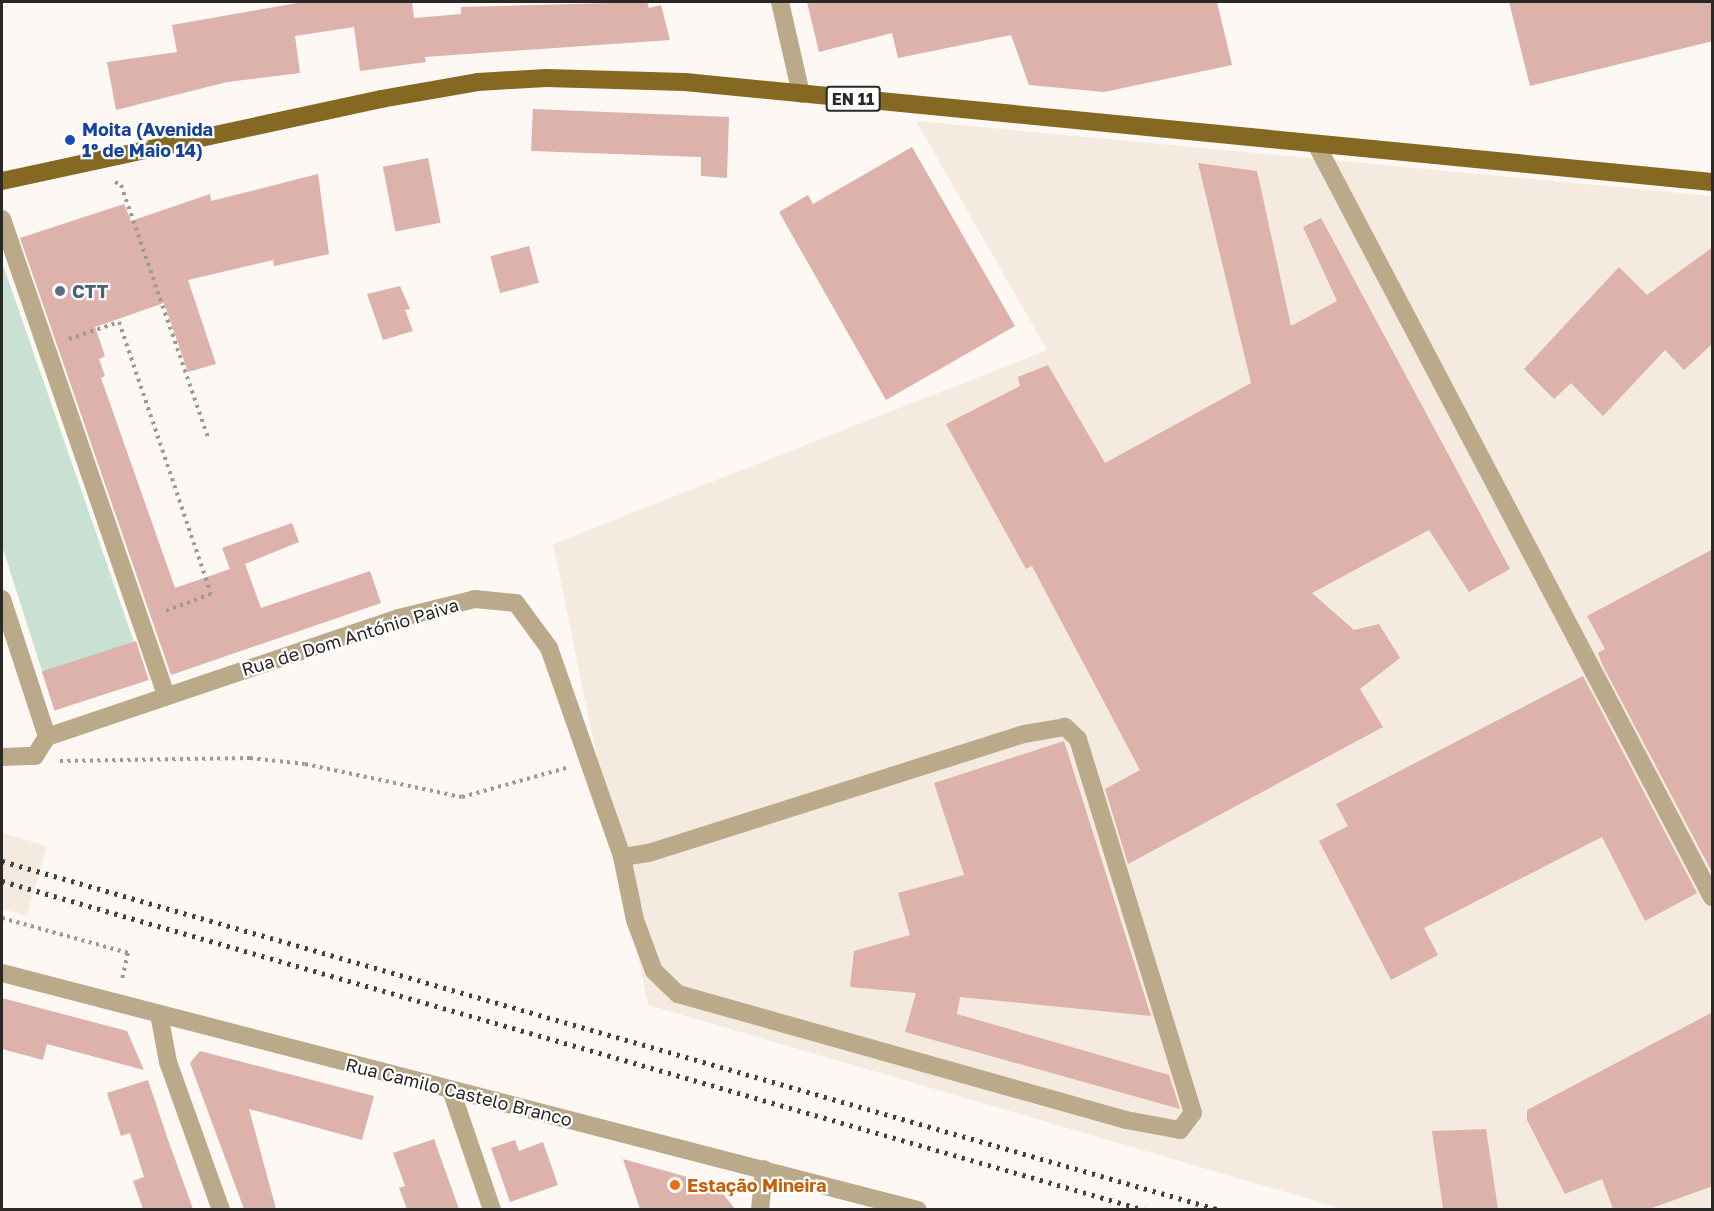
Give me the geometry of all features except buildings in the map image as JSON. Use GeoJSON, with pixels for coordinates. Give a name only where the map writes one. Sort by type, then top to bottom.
{"type":"FeatureCollection","features":[{"type":"Feature","properties":{"kind":"main road","name":"EN 11"},"geometry":{"type":"LineString","coordinates":[[2,181],[478,82],[616,78],[1713,182]]}},
{"type":"Feature","properties":{"kind":"street"},"geometry":{"type":"LineString","coordinates":[[780,2],[801,94]]}},
{"type":"Feature","properties":{"kind":"street"},"geometry":{"type":"LineString","coordinates":[[1316,144],[1713,897]]}},
{"type":"Feature","properties":{"kind":"street"},"geometry":{"type":"LineString","coordinates":[[2,219],[166,695]]}},
{"type":"Feature","properties":{"kind":"street"},"geometry":{"type":"LineString","coordinates":[[2,599],[47,737],[36,756],[2,757]]}},
{"type":"Feature","properties":{"kind":"street","name":"Rua de Dom António Paiva"},"geometry":{"type":"LineString","coordinates":[[47,737],[399,618],[475,599],[516,603],[549,648],[622,857],[635,920],[654,971],[678,994],[1126,1120],[1180,1130],[1193,1113],[1078,739],[1065,727],[1024,734],[648,853],[622,857]]}},
{"type":"Feature","properties":{"kind":"street","name":"Rua Camilo Castelo Branco"},"geometry":{"type":"LineString","coordinates":[[2,973],[918,1209]]}},
{"type":"Feature","properties":{"kind":"street"},"geometry":{"type":"LineString","coordinates":[[159,1014],[168,1062],[221,1209]]}},
{"type":"Feature","properties":{"kind":"street"},"geometry":{"type":"LineString","coordinates":[[451,1090],[492,1209]]}},
{"type":"Feature","properties":{"kind":"street"},"geometry":{"type":"LineString","coordinates":[[760,1209],[764,1169]]}},
{"type":"Feature","properties":{"kind":"path"},"geometry":{"type":"LineString","coordinates":[[104,182],[121,185],[208,438]]}},
{"type":"Feature","properties":{"kind":"path"},"geometry":{"type":"LineString","coordinates":[[65,340],[119,322],[211,594],[150,616]]}},
{"type":"Feature","properties":{"kind":"path"},"geometry":{"type":"LineString","coordinates":[[36,756],[69,762],[250,758],[305,764],[462,797],[589,762]]}},
{"type":"Feature","properties":{"kind":"path"},"geometry":{"type":"LineString","coordinates":[[2,918],[128,953],[117,1003]]}},
{"type":"Feature","properties":{"kind":"shaded area"},"geometry":{"type":"Polygon","coordinates":[[[916,121],[1712,196],[1712,1209],[1343,1209],[648,1005],[553,544],[1047,350],[916,121]]]}},
{"type":"Feature","properties":{"kind":"shaded area"},"geometry":{"type":"Polygon","coordinates":[[[2,833],[47,846],[27,916],[2,909],[2,833]]]}},
{"type":"Feature","properties":{"kind":"green space"},"geometry":{"type":"Polygon","coordinates":[[[2,262],[134,642],[43,674],[2,546],[2,262]]]}},
{"type":"Feature","properties":{"kind":"railway"},"geometry":{"type":"LineString","coordinates":[[2,861],[1220,1210]]}},
{"type":"Feature","properties":{"kind":"railway"},"geometry":{"type":"LineString","coordinates":[[2,881],[1145,1210]]}},
{"type":"Feature","properties":{"kind":"place","name":"Moita (Avenida 1º de Maio 14)"},"geometry":{"type":"Point","coordinates":[70,140]}},
{"type":"Feature","properties":{"kind":"place","name":"CTT"},"geometry":{"type":"Point","coordinates":[60,291]}},
{"type":"Feature","properties":{"kind":"place","name":"Estação Mineira"},"geometry":{"type":"Point","coordinates":[675,1185]}}]}
